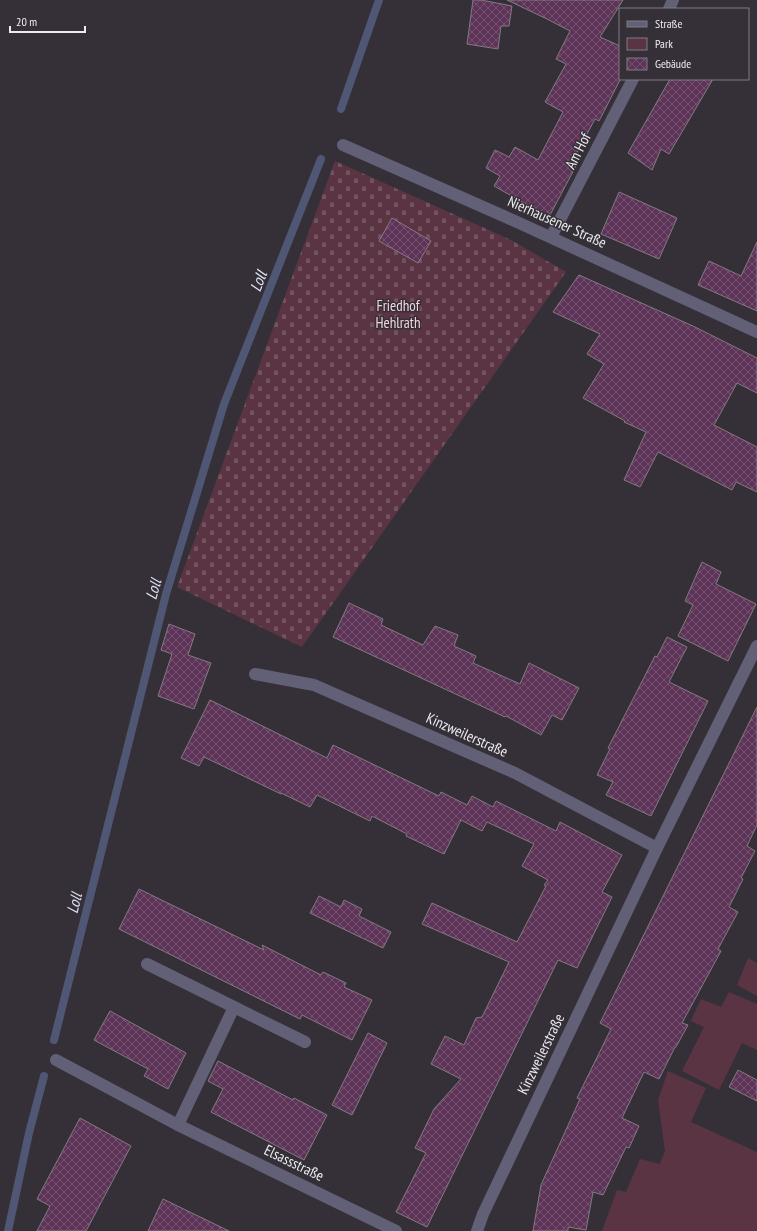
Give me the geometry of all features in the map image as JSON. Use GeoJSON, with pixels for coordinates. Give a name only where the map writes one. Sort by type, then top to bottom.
{"type":"FeatureCollection","features":[{"type":"Feature","properties":{"kind":"street","name":"Am Hof"},"geometry":{"type":"LineString","coordinates":[[552,237],[632,80]]}},
{"type":"Feature","properties":{"kind":"street","name":"Nierhausener Straße"},"geometry":{"type":"LineString","coordinates":[[343,145],[552,237],[757,332]]}},
{"type":"Feature","properties":{"kind":"street","name":"Kinzweilerstraße"},"geometry":{"type":"LineString","coordinates":[[477,1231],[483,1214],[657,848],[754,660],[757,646]]}},
{"type":"Feature","properties":{"kind":"street","name":"Kinzweilerstraße"},"geometry":{"type":"LineString","coordinates":[[255,674],[314,684],[515,774],[657,848]]}},
{"type":"Feature","properties":{"kind":"street"},"geometry":{"type":"LineString","coordinates":[[147,964],[305,1042]]}},
{"type":"Feature","properties":{"kind":"street"},"geometry":{"type":"LineString","coordinates":[[178,1125],[234,1007]]}},
{"type":"Feature","properties":{"kind":"street","name":"Elsassstraße"},"geometry":{"type":"LineString","coordinates":[[56,1060],[178,1125],[396,1231]]}},
{"type":"Feature","properties":{"kind":"green space","name":"Friedhof Hehlrath"},"geometry":{"type":"Polygon","coordinates":[[[335,161],[511,240],[566,272],[302,647],[177,587],[335,161]]]}},
{"type":"Feature","properties":{"kind":"green space"},"geometry":{"type":"Polygon","coordinates":[[[748,958],[757,963],[757,996],[737,985],[748,958]]]}},
{"type":"Feature","properties":{"kind":"green space"},"geometry":{"type":"Polygon","coordinates":[[[729,992],[757,1004],[757,1050],[742,1043],[719,1090],[682,1071],[704,1027],[691,1021],[701,999],[721,1007],[729,992]]]}},
{"type":"Feature","properties":{"kind":"green space"},"geometry":{"type":"Polygon","coordinates":[[[668,1071],[706,1088],[691,1122],[757,1152],[757,1231],[602,1231],[617,1190],[626,1192],[640,1159],[660,1164],[665,1151],[658,1100],[668,1071]]]}},
{"type":"Feature","properties":{"kind":"building"},"geometry":{"type":"Polygon","coordinates":[[[473,0],[481,0],[512,6],[509,26],[501,26],[498,49],[467,44],[473,0]]]}},
{"type":"Feature","properties":{"kind":"building"},"geometry":{"type":"Polygon","coordinates":[[[507,0],[623,0],[600,37],[619,46],[620,80],[599,121],[595,119],[572,162],[577,164],[549,217],[494,186],[500,176],[486,168],[495,150],[509,157],[515,147],[538,160],[563,112],[545,102],[566,64],[556,59],[570,31],[507,0]]]}},
{"type":"Feature","properties":{"kind":"building"},"geometry":{"type":"Polygon","coordinates":[[[669,80],[712,80],[669,154],[661,149],[652,170],[628,153],[669,80]]]}},
{"type":"Feature","properties":{"kind":"building"},"geometry":{"type":"Polygon","coordinates":[[[619,192],[677,218],[659,259],[601,234],[619,192]]]}},
{"type":"Feature","properties":{"kind":"building"},"geometry":{"type":"Polygon","coordinates":[[[392,218],[431,241],[418,263],[379,241],[392,218]]]}},
{"type":"Feature","properties":{"kind":"building"},"geometry":{"type":"Polygon","coordinates":[[[757,242],[757,311],[698,285],[709,261],[741,276],[757,242]]]}},
{"type":"Feature","properties":{"kind":"building"},"geometry":{"type":"Polygon","coordinates":[[[579,275],[695,327],[757,358],[757,393],[737,383],[714,425],[757,447],[757,492],[736,482],[732,490],[658,452],[640,487],[624,480],[646,432],[624,422],[625,421],[583,398],[604,364],[587,354],[600,334],[553,312],[579,275]]]}},
{"type":"Feature","properties":{"kind":"building"},"geometry":{"type":"Polygon","coordinates":[[[702,562],[721,572],[716,584],[756,604],[728,661],[678,636],[693,605],[685,601],[702,562]]]}},
{"type":"Feature","properties":{"kind":"building"},"geometry":{"type":"Polygon","coordinates":[[[349,603],[383,619],[381,625],[423,645],[435,626],[458,635],[454,646],[476,656],[473,663],[520,684],[529,663],[579,688],[562,720],[552,715],[541,735],[506,716],[505,717],[333,637],[349,603]]]}},
{"type":"Feature","properties":{"kind":"building"},"geometry":{"type":"Polygon","coordinates":[[[169,624],[195,634],[188,655],[211,663],[194,709],[158,696],[172,654],[161,650],[169,624]]]}},
{"type":"Feature","properties":{"kind":"building"},"geometry":{"type":"Polygon","coordinates":[[[667,637],[687,647],[669,682],[708,701],[651,816],[606,795],[613,782],[597,775],[610,749],[608,748],[655,656],[657,657],[667,637]]]}},
{"type":"Feature","properties":{"kind":"building"},"geometry":{"type":"Polygon","coordinates":[[[210,700],[327,758],[333,745],[439,796],[441,792],[467,805],[472,796],[493,807],[496,801],[556,831],[560,822],[622,855],[602,892],[612,897],[577,968],[558,960],[427,1227],[396,1212],[426,1153],[415,1148],[434,1109],[461,1079],[431,1064],[445,1036],[464,1045],[476,1018],[482,1017],[509,962],[422,924],[432,903],[517,942],[546,886],[544,885],[548,880],[522,866],[534,844],[487,822],[482,831],[461,820],[444,854],[406,836],[407,834],[372,816],[370,821],[317,795],[310,807],[204,757],[199,766],[181,758],[210,700]]]}},
{"type":"Feature","properties":{"kind":"building"},"geometry":{"type":"Polygon","coordinates":[[[757,707],[757,825],[747,846],[755,851],[741,878],[743,879],[729,907],[738,912],[718,949],[721,951],[682,1023],[688,1025],[659,1079],[644,1072],[622,1118],[639,1126],[629,1148],[626,1147],[603,1195],[593,1192],[586,1230],[568,1227],[568,1231],[533,1231],[541,1185],[580,1099],[577,1098],[611,1029],[600,1023],[757,707]]]}},
{"type":"Feature","properties":{"kind":"building"},"geometry":{"type":"Polygon","coordinates":[[[139,889],[264,950],[262,945],[321,975],[323,972],[346,983],[344,987],[372,1000],[352,1040],[302,1015],[300,1019],[119,929],[139,889]]]}},
{"type":"Feature","properties":{"kind":"building"},"geometry":{"type":"Polygon","coordinates":[[[319,896],[341,907],[344,900],[362,909],[359,916],[391,932],[383,948],[310,913],[319,896]]]}},
{"type":"Feature","properties":{"kind":"building"},"geometry":{"type":"Polygon","coordinates":[[[110,1011],[186,1053],[168,1089],[144,1076],[148,1069],[94,1040],[110,1011]]]}},
{"type":"Feature","properties":{"kind":"building"},"geometry":{"type":"Polygon","coordinates":[[[368,1033],[387,1043],[352,1115],[332,1105],[368,1033]]]}},
{"type":"Feature","properties":{"kind":"building"},"geometry":{"type":"Polygon","coordinates":[[[218,1061],[293,1100],[294,1098],[327,1115],[304,1160],[211,1112],[223,1089],[208,1081],[218,1061]]]}},
{"type":"Feature","properties":{"kind":"building"},"geometry":{"type":"Polygon","coordinates":[[[738,1070],[757,1080],[757,1101],[729,1087],[738,1070]]]}},
{"type":"Feature","properties":{"kind":"building"},"geometry":{"type":"Polygon","coordinates":[[[80,1118],[131,1146],[86,1231],[37,1231],[50,1206],[37,1199],[80,1118]]]}},
{"type":"Feature","properties":{"kind":"building"},"geometry":{"type":"Polygon","coordinates":[[[163,1199],[229,1231],[148,1231],[163,1199]]]}},
{"type":"Feature","properties":{"kind":"waterway","name":"Loll"},"geometry":{"type":"LineString","coordinates":[[341,109],[379,0]]}},
{"type":"Feature","properties":{"kind":"waterway","name":"Loll"},"geometry":{"type":"LineString","coordinates":[[54,1040],[166,594],[224,404],[321,159]]}},
{"type":"Feature","properties":{"kind":"waterway","name":"Loll"},"geometry":{"type":"LineString","coordinates":[[8,1231],[29,1133],[44,1076]]}}]}
